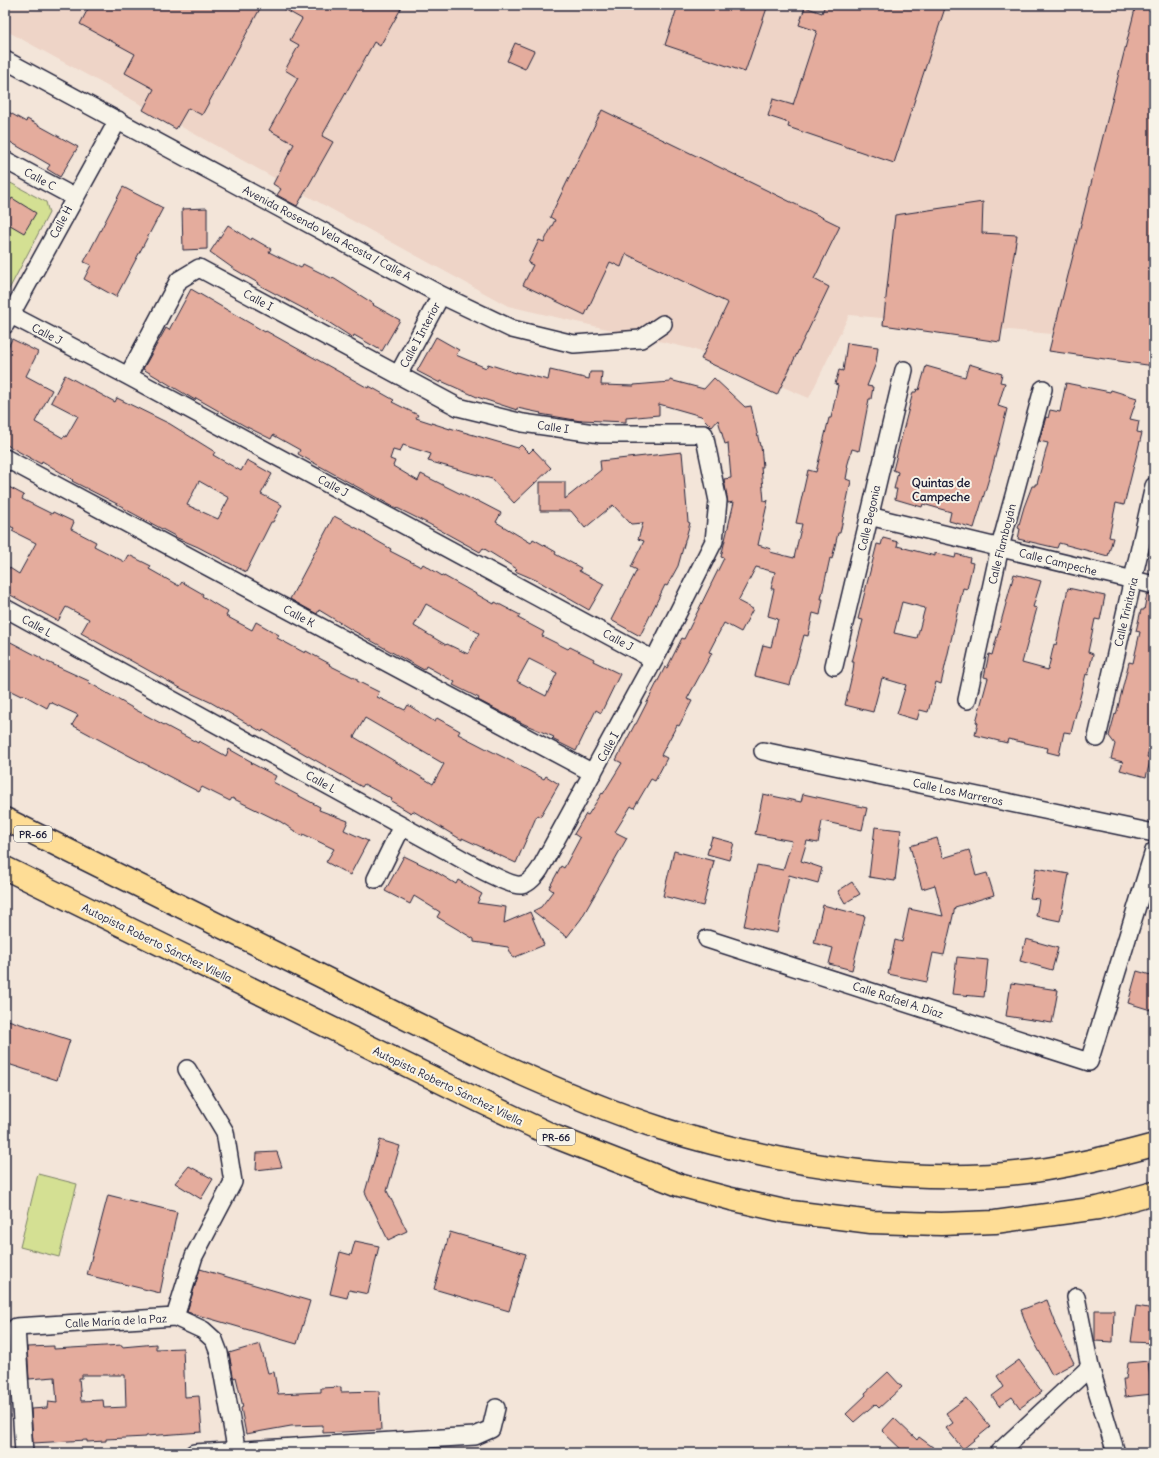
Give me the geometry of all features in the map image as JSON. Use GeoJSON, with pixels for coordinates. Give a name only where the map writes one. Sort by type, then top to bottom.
{"type":"FeatureCollection","features":[{"type":"Feature","properties":{"kind":"highway","name":"PR-66"},"geometry":{"type":"LineString","coordinates":[[5,819],[536,1081],[665,1130],[740,1150],[795,1162],[896,1174],[939,1176],[980,1176],[1032,1171],[1101,1160],[1154,1145]]}},
{"type":"Feature","properties":{"kind":"highway","name":"Autopista Roberto Sánchez Vilella"},"geometry":{"type":"LineString","coordinates":[[5,868],[507,1114],[556,1137],[679,1185],[784,1211],[871,1222],[940,1224],[995,1222],[1098,1208],[1154,1193]]}},
{"type":"Feature","properties":{"kind":"street","name":"Avenida Rosendo Vela Acosta / Calle A"},"geometry":{"type":"LineString","coordinates":[[5,60],[441,295],[512,329],[574,344],[641,339],[663,324]]}},
{"type":"Feature","properties":{"kind":"street","name":"Calle H"},"geometry":{"type":"LineString","coordinates":[[8,320],[74,197],[118,120]]}},
{"type":"Feature","properties":{"kind":"street","name":"Calle C"},"geometry":{"type":"LineString","coordinates":[[5,160],[74,197]]}},
{"type":"Feature","properties":{"kind":"street","name":"Calle I"},"geometry":{"type":"LineString","coordinates":[[128,376],[180,280],[199,268],[458,407],[523,423],[601,434],[704,434],[718,501],[714,541],[654,660],[593,774]]}},
{"type":"Feature","properties":{"kind":"street","name":"Calle I Interior"},"geometry":{"type":"LineString","coordinates":[[398,375],[441,295]]}},
{"type":"Feature","properties":{"kind":"street","name":"Calle J"},"geometry":{"type":"LineString","coordinates":[[8,320],[128,376],[654,660]]}},
{"type":"Feature","properties":{"kind":"street","name":"Calle Begonia"},"geometry":{"type":"LineString","coordinates":[[834,666],[904,370]]}},
{"type":"Feature","properties":{"kind":"street","name":"Calle Flamboyán"},"geometry":{"type":"LineString","coordinates":[[967,700],[1000,547],[1043,389]]}},
{"type":"Feature","properties":{"kind":"street","name":"Calle K"},"geometry":{"type":"LineString","coordinates":[[5,458],[593,774]]}},
{"type":"Feature","properties":{"kind":"street","name":"Calle Trinitaria"},"geometry":{"type":"LineString","coordinates":[[1097,738],[1154,486]]}},
{"type":"Feature","properties":{"kind":"street","name":"Calle Campeche"},"geometry":{"type":"LineString","coordinates":[[869,516],[1154,585]]}},
{"type":"Feature","properties":{"kind":"street","name":"Calle L"},"geometry":{"type":"LineString","coordinates":[[5,608],[503,881],[521,885],[531,880],[540,869],[593,774]]}},
{"type":"Feature","properties":{"kind":"street","name":"Calle Los Marreros"},"geometry":{"type":"LineString","coordinates":[[763,751],[1154,833]]}},
{"type":"Feature","properties":{"kind":"street"},"geometry":{"type":"LineString","coordinates":[[376,880],[402,826]]}},
{"type":"Feature","properties":{"kind":"street","name":"Calle Rafael A. Díaz"},"geometry":{"type":"LineString","coordinates":[[707,939],[1089,1062],[1154,851]]}},
{"type":"Feature","properties":{"kind":"street"},"geometry":{"type":"LineString","coordinates":[[175,1317],[194,1256],[233,1182],[225,1132],[187,1069]]}},
{"type":"Feature","properties":{"kind":"street"},"geometry":{"type":"LineString","coordinates":[[1076,1297],[1090,1367],[1116,1453]]}},
{"type":"Feature","properties":{"kind":"street","name":"Calle María de la Paz"},"geometry":{"type":"LineString","coordinates":[[24,1453],[16,1326],[175,1317],[203,1330],[214,1340],[219,1353],[237,1452]]}},
{"type":"Feature","properties":{"kind":"street"},"geometry":{"type":"LineString","coordinates":[[998,1453],[1090,1367]]}},
{"type":"Feature","properties":{"kind":"street"},"geometry":{"type":"LineString","coordinates":[[194,1453],[237,1452],[475,1436],[491,1428],[496,1408]]}},
{"type":"Feature","properties":{"kind":"shaded area"},"geometry":{"type":"Polygon","coordinates":[[[5,5],[1154,5],[1154,352],[1052,334],[849,315],[809,398],[693,349],[508,306],[5,30],[5,5]]]}},
{"type":"Feature","properties":{"kind":"green space"},"geometry":{"type":"Polygon","coordinates":[[[5,180],[46,202],[49,213],[5,297],[5,180]]]}},
{"type":"Feature","properties":{"kind":"green space"},"geometry":{"type":"Polygon","coordinates":[[[38,1174],[77,1184],[59,1257],[20,1247],[38,1174]]]}},
{"type":"Feature","properties":{"kind":"building"},"geometry":{"type":"Polygon","coordinates":[[[90,5],[262,5],[202,115],[188,108],[176,129],[143,110],[154,89],[125,73],[135,54],[80,24],[90,5]]]}},
{"type":"Feature","properties":{"kind":"building"},"geometry":{"type":"Polygon","coordinates":[[[277,5],[403,5],[380,46],[374,42],[322,136],[333,142],[297,206],[277,195],[281,189],[273,184],[294,144],[269,130],[298,78],[285,70],[299,45],[290,40],[302,19],[277,5]]]}},
{"type":"Feature","properties":{"kind":"building"},"geometry":{"type":"Polygon","coordinates":[[[678,5],[768,5],[745,72],[665,45],[678,5]]]}},
{"type":"Feature","properties":{"kind":"building"},"geometry":{"type":"Polygon","coordinates":[[[825,5],[946,5],[894,163],[788,127],[789,123],[768,116],[773,99],[793,105],[817,31],[799,25],[805,7],[822,13],[825,5]]]}},
{"type":"Feature","properties":{"kind":"building"},"geometry":{"type":"Polygon","coordinates":[[[1136,5],[1154,5],[1154,366],[1049,351],[1136,5]]]}},
{"type":"Feature","properties":{"kind":"building"},"geometry":{"type":"Polygon","coordinates":[[[515,43],[534,51],[525,69],[507,61],[515,43]]]}},
{"type":"Feature","properties":{"kind":"building"},"geometry":{"type":"Polygon","coordinates":[[[5,110],[26,122],[27,119],[78,147],[60,177],[47,169],[50,165],[5,139],[5,110]]]}},
{"type":"Feature","properties":{"kind":"building"},"geometry":{"type":"Polygon","coordinates":[[[602,110],[840,226],[814,279],[829,287],[777,395],[701,359],[728,303],[626,254],[621,267],[610,262],[585,315],[523,285],[533,265],[528,263],[539,240],[544,242],[555,220],[550,217],[602,110]]]}},
{"type":"Feature","properties":{"kind":"building"},"geometry":{"type":"Polygon","coordinates":[[[123,187],[163,208],[116,297],[84,279],[91,265],[84,262],[123,187]]]}},
{"type":"Feature","properties":{"kind":"building"},"geometry":{"type":"Polygon","coordinates":[[[12,198],[36,213],[24,233],[5,222],[5,210],[12,198]]]}},
{"type":"Feature","properties":{"kind":"building"},"geometry":{"type":"Polygon","coordinates":[[[983,202],[982,233],[1017,235],[1000,342],[883,325],[895,215],[983,202]]]}},
{"type":"Feature","properties":{"kind":"building"},"geometry":{"type":"Polygon","coordinates":[[[207,208],[207,249],[183,250],[182,209],[207,208]]]}},
{"type":"Feature","properties":{"kind":"building"},"geometry":{"type":"Polygon","coordinates":[[[228,225],[251,240],[252,238],[271,249],[269,252],[301,268],[303,264],[333,278],[374,304],[373,305],[400,320],[382,351],[354,335],[353,338],[308,309],[308,311],[257,284],[258,283],[234,269],[210,252],[228,225]]]}},
{"type":"Feature","properties":{"kind":"building"},"geometry":{"type":"Polygon","coordinates":[[[191,289],[265,332],[266,331],[368,388],[369,386],[394,400],[392,402],[418,415],[416,418],[518,448],[521,445],[529,453],[533,449],[551,468],[514,503],[492,479],[428,461],[431,454],[403,445],[400,452],[393,450],[390,459],[395,461],[393,466],[418,481],[421,474],[501,513],[496,522],[531,543],[533,539],[556,552],[555,554],[581,568],[579,571],[604,584],[589,610],[538,581],[515,571],[517,569],[483,548],[480,552],[429,524],[397,509],[298,454],[300,450],[273,435],[271,439],[245,426],[196,398],[195,400],[143,369],[166,328],[169,330],[191,289]]]}},
{"type":"Feature","properties":{"kind":"building"},"geometry":{"type":"Polygon","coordinates":[[[436,337],[459,350],[456,355],[486,368],[488,364],[516,373],[548,380],[550,370],[589,379],[590,372],[602,372],[601,385],[634,386],[670,382],[670,380],[704,389],[714,378],[745,407],[751,406],[761,446],[764,501],[768,500],[758,545],[771,549],[770,552],[794,558],[802,524],[796,523],[808,470],[816,472],[829,418],[831,418],[838,385],[835,384],[839,370],[843,371],[847,343],[878,347],[876,363],[867,386],[873,387],[871,399],[869,399],[859,451],[852,449],[847,467],[846,479],[851,481],[840,533],[838,533],[832,559],[830,558],[821,599],[823,599],[820,615],[813,613],[808,636],[804,635],[790,685],[755,676],[763,645],[771,647],[778,619],[768,616],[774,589],[771,589],[775,572],[756,567],[738,601],[753,609],[741,632],[724,623],[709,652],[712,653],[687,699],[692,701],[661,755],[667,758],[655,781],[651,779],[634,808],[631,806],[615,832],[627,838],[581,919],[567,937],[533,911],[541,907],[553,891],[549,888],[561,866],[564,868],[580,838],[574,834],[586,814],[588,815],[602,793],[603,794],[622,763],[616,760],[665,667],[667,668],[682,638],[684,639],[724,558],[721,557],[734,502],[728,503],[724,479],[731,478],[728,443],[725,444],[718,420],[712,427],[701,416],[659,404],[659,415],[626,418],[626,422],[581,421],[540,414],[541,413],[517,408],[517,410],[477,397],[441,381],[440,383],[417,371],[436,337]]]}},
{"type":"Feature","properties":{"kind":"building"},"geometry":{"type":"Polygon","coordinates":[[[12,339],[38,352],[26,376],[52,390],[35,422],[63,438],[64,436],[66,437],[78,416],[51,402],[65,375],[115,402],[117,398],[170,424],[215,452],[213,455],[241,471],[247,460],[272,474],[261,494],[282,505],[273,522],[271,522],[246,572],[198,547],[175,537],[123,507],[72,481],[73,480],[42,461],[41,464],[5,444],[5,353],[12,339]],[[199,481],[187,505],[218,519],[229,498],[199,481]]]}},
{"type":"Feature","properties":{"kind":"building"},"geometry":{"type":"Polygon","coordinates":[[[969,364],[1002,374],[1000,382],[1005,383],[998,406],[1007,409],[993,465],[974,528],[949,521],[951,512],[923,504],[922,507],[895,499],[897,489],[894,489],[898,472],[893,470],[913,392],[916,392],[917,389],[919,390],[926,366],[965,377],[969,364]]]}},
{"type":"Feature","properties":{"kind":"building"},"geometry":{"type":"Polygon","coordinates":[[[1066,383],[1110,392],[1111,390],[1137,398],[1130,419],[1139,421],[1137,432],[1142,433],[1124,505],[1116,503],[1109,537],[1113,538],[1108,556],[1059,543],[1057,548],[1018,539],[1020,529],[1018,528],[1024,507],[1032,486],[1037,484],[1048,443],[1039,441],[1046,417],[1048,418],[1050,410],[1060,412],[1066,383]]]}},
{"type":"Feature","properties":{"kind":"building"},"geometry":{"type":"Polygon","coordinates":[[[682,452],[688,522],[690,523],[678,566],[667,586],[665,585],[640,636],[611,620],[637,570],[631,567],[644,541],[638,539],[643,523],[631,524],[613,505],[585,528],[571,511],[540,511],[540,482],[565,482],[565,499],[601,470],[600,461],[682,452]]]}},
{"type":"Feature","properties":{"kind":"building"},"geometry":{"type":"Polygon","coordinates":[[[5,485],[24,495],[22,499],[52,514],[53,512],[74,522],[71,529],[96,542],[94,546],[125,562],[129,555],[151,566],[149,569],[179,586],[182,582],[203,594],[202,596],[228,612],[226,616],[252,630],[256,622],[279,635],[277,638],[305,653],[306,651],[379,692],[377,697],[405,710],[408,705],[435,722],[437,718],[460,731],[458,734],[544,779],[546,776],[559,784],[540,817],[537,815],[516,863],[462,838],[462,840],[413,811],[411,813],[391,801],[392,799],[364,784],[362,787],[263,730],[262,732],[210,702],[184,690],[81,633],[89,619],[66,607],[58,621],[5,592],[5,565],[19,574],[36,543],[12,531],[14,528],[5,524],[5,485]],[[365,718],[354,737],[433,784],[444,764],[365,718]]]}},
{"type":"Feature","properties":{"kind":"building"},"geometry":{"type":"Polygon","coordinates":[[[334,516],[366,533],[365,534],[391,549],[390,551],[421,567],[423,564],[494,604],[495,602],[520,615],[518,618],[544,632],[542,636],[568,649],[570,647],[594,659],[593,661],[620,674],[601,713],[596,710],[576,751],[552,739],[554,737],[524,724],[478,700],[479,698],[453,685],[455,682],[426,666],[424,670],[319,610],[317,614],[290,599],[334,516]],[[426,604],[414,626],[446,645],[447,644],[468,654],[479,633],[426,604]],[[529,659],[517,681],[546,696],[557,673],[529,659]]]}},
{"type":"Feature","properties":{"kind":"building"},"geometry":{"type":"Polygon","coordinates":[[[883,538],[898,542],[897,546],[935,556],[935,553],[955,558],[956,554],[970,558],[969,562],[973,563],[967,589],[963,588],[941,684],[936,682],[928,712],[920,710],[917,720],[897,714],[906,685],[882,678],[873,712],[845,705],[853,671],[854,662],[852,662],[863,620],[858,619],[877,544],[881,545],[883,538]],[[902,602],[894,633],[917,638],[925,608],[902,602]]]}},
{"type":"Feature","properties":{"kind":"building"},"geometry":{"type":"Polygon","coordinates":[[[1014,574],[1041,581],[1033,607],[1037,608],[1022,663],[1048,670],[1054,644],[1056,645],[1068,588],[1105,596],[1100,620],[1095,619],[1088,652],[1093,654],[1088,675],[1086,674],[1071,733],[1064,732],[1059,755],[1047,752],[1048,748],[1008,739],[1007,743],[975,735],[978,723],[976,722],[988,678],[984,677],[989,654],[992,655],[1014,574]]]}},
{"type":"Feature","properties":{"kind":"building"},"geometry":{"type":"Polygon","coordinates":[[[1147,594],[1154,595],[1154,713],[1150,729],[1154,731],[1147,757],[1151,758],[1146,777],[1120,770],[1123,762],[1111,759],[1115,744],[1109,736],[1115,714],[1116,715],[1129,662],[1133,663],[1140,632],[1136,631],[1141,610],[1144,610],[1147,594]]]}},
{"type":"Feature","properties":{"kind":"building"},"geometry":{"type":"Polygon","coordinates":[[[5,639],[41,659],[89,681],[88,682],[136,710],[198,743],[199,741],[226,756],[229,749],[276,776],[273,782],[320,807],[319,810],[348,821],[344,830],[368,841],[350,875],[326,862],[334,849],[303,834],[302,836],[281,822],[232,798],[230,801],[202,787],[199,792],[72,725],[78,715],[50,702],[47,708],[22,694],[21,696],[5,688],[5,639]]]}},
{"type":"Feature","properties":{"kind":"building"},"geometry":{"type":"Polygon","coordinates":[[[763,794],[801,802],[803,794],[867,808],[862,830],[822,821],[818,843],[807,841],[801,861],[822,868],[818,883],[789,875],[777,933],[744,926],[757,865],[783,870],[792,841],[755,834],[763,794]]]}},
{"type":"Feature","properties":{"kind":"building"},"geometry":{"type":"Polygon","coordinates":[[[875,827],[901,830],[895,881],[869,877],[875,827]]]}},
{"type":"Feature","properties":{"kind":"building"},"geometry":{"type":"Polygon","coordinates":[[[712,837],[734,843],[729,860],[707,854],[712,837]]]}},
{"type":"Feature","properties":{"kind":"building"},"geometry":{"type":"Polygon","coordinates":[[[937,838],[943,858],[969,850],[976,876],[987,873],[994,895],[955,907],[944,955],[933,953],[927,982],[888,974],[895,940],[902,942],[909,909],[943,916],[935,885],[922,889],[910,846],[937,838]]]}},
{"type":"Feature","properties":{"kind":"building"},"geometry":{"type":"Polygon","coordinates":[[[674,851],[714,861],[703,906],[663,896],[674,851]]]}},
{"type":"Feature","properties":{"kind":"building"},"geometry":{"type":"Polygon","coordinates":[[[404,856],[433,870],[456,884],[458,880],[482,894],[477,903],[506,907],[504,923],[530,912],[544,945],[513,958],[508,947],[474,942],[474,939],[437,917],[440,912],[414,896],[410,904],[385,891],[404,856]]]}},
{"type":"Feature","properties":{"kind":"building"},"geometry":{"type":"Polygon","coordinates":[[[1036,868],[1069,874],[1060,921],[1036,916],[1039,899],[1030,898],[1036,868]]]}},
{"type":"Feature","properties":{"kind":"building"},"geometry":{"type":"Polygon","coordinates":[[[852,882],[860,894],[845,903],[838,891],[852,882]]]}},
{"type":"Feature","properties":{"kind":"building"},"geometry":{"type":"Polygon","coordinates":[[[823,905],[865,916],[852,970],[829,964],[833,948],[814,943],[823,905]]]}},
{"type":"Feature","properties":{"kind":"building"},"geometry":{"type":"Polygon","coordinates":[[[1026,939],[1058,948],[1052,970],[1020,961],[1026,939]]]}},
{"type":"Feature","properties":{"kind":"building"},"geometry":{"type":"Polygon","coordinates":[[[957,957],[988,960],[984,997],[952,994],[957,957]]]}},
{"type":"Feature","properties":{"kind":"building"},"geometry":{"type":"Polygon","coordinates":[[[1137,971],[1154,976],[1154,1011],[1128,1003],[1137,971]]]}},
{"type":"Feature","properties":{"kind":"building"},"geometry":{"type":"Polygon","coordinates":[[[1011,983],[1058,990],[1052,1023],[1006,1016],[1011,983]]]}},
{"type":"Feature","properties":{"kind":"building"},"geometry":{"type":"Polygon","coordinates":[[[5,1019],[70,1040],[57,1080],[5,1063],[5,1019]]]}},
{"type":"Feature","properties":{"kind":"building"},"geometry":{"type":"Polygon","coordinates":[[[380,1140],[400,1146],[387,1191],[407,1231],[388,1240],[365,1192],[380,1140]]]}},
{"type":"Feature","properties":{"kind":"building"},"geometry":{"type":"Polygon","coordinates":[[[277,1152],[282,1167],[256,1170],[257,1153],[277,1152]]]}},
{"type":"Feature","properties":{"kind":"building"},"geometry":{"type":"Polygon","coordinates":[[[189,1166],[213,1179],[201,1199],[175,1183],[189,1166]]]}},
{"type":"Feature","properties":{"kind":"building"},"geometry":{"type":"Polygon","coordinates":[[[108,1195],[177,1212],[160,1293],[87,1275],[108,1195]]]}},
{"type":"Feature","properties":{"kind":"building"},"geometry":{"type":"Polygon","coordinates":[[[450,1232],[526,1254],[509,1311],[434,1289],[450,1232]]]}},
{"type":"Feature","properties":{"kind":"building"},"geometry":{"type":"Polygon","coordinates":[[[355,1241],[379,1246],[368,1294],[349,1290],[347,1298],[330,1294],[340,1252],[351,1255],[355,1241]]]}},
{"type":"Feature","properties":{"kind":"building"},"geometry":{"type":"Polygon","coordinates":[[[200,1269],[310,1301],[297,1344],[187,1312],[200,1269]]]}},
{"type":"Feature","properties":{"kind":"building"},"geometry":{"type":"Polygon","coordinates":[[[1047,1300],[1056,1324],[1055,1325],[1074,1363],[1052,1375],[1030,1334],[1021,1310],[1047,1300]]]}},
{"type":"Feature","properties":{"kind":"building"},"geometry":{"type":"Polygon","coordinates":[[[1136,1306],[1154,1309],[1154,1343],[1131,1342],[1136,1306]]]}},
{"type":"Feature","properties":{"kind":"building"},"geometry":{"type":"Polygon","coordinates":[[[1095,1310],[1114,1310],[1113,1342],[1095,1341],[1095,1310]]]}},
{"type":"Feature","properties":{"kind":"building"},"geometry":{"type":"Polygon","coordinates":[[[156,1344],[156,1349],[183,1348],[185,1397],[199,1396],[202,1432],[106,1439],[106,1441],[87,1442],[87,1440],[33,1443],[31,1409],[47,1408],[48,1402],[57,1403],[55,1377],[29,1379],[27,1347],[54,1346],[54,1349],[122,1345],[122,1347],[156,1344]],[[82,1375],[82,1378],[79,1378],[81,1401],[103,1400],[104,1408],[126,1407],[125,1375],[82,1375]]]}},
{"type":"Feature","properties":{"kind":"building"},"geometry":{"type":"Polygon","coordinates":[[[260,1344],[268,1373],[274,1372],[278,1394],[321,1392],[321,1388],[341,1387],[341,1392],[379,1391],[381,1430],[323,1433],[323,1425],[291,1426],[246,1434],[241,1408],[243,1407],[236,1377],[234,1378],[233,1376],[229,1353],[260,1344]]]}},
{"type":"Feature","properties":{"kind":"building"},"geometry":{"type":"Polygon","coordinates":[[[1019,1360],[1042,1392],[1020,1408],[1012,1397],[999,1406],[992,1396],[1004,1387],[997,1376],[1019,1360]]]}},
{"type":"Feature","properties":{"kind":"building"},"geometry":{"type":"Polygon","coordinates":[[[1148,1361],[1152,1394],[1125,1397],[1123,1379],[1126,1379],[1128,1363],[1148,1361]]]}},
{"type":"Feature","properties":{"kind":"building"},"geometry":{"type":"Polygon","coordinates":[[[888,1372],[902,1387],[879,1408],[875,1404],[854,1422],[846,1414],[866,1395],[865,1393],[888,1372]]]}},
{"type":"Feature","properties":{"kind":"building"},"geometry":{"type":"Polygon","coordinates":[[[966,1398],[990,1427],[963,1449],[946,1428],[953,1423],[946,1413],[966,1398]]]}},
{"type":"Feature","properties":{"kind":"building"},"geometry":{"type":"Polygon","coordinates":[[[894,1418],[917,1440],[919,1437],[941,1453],[905,1453],[882,1431],[894,1418]]]}},
{"type":"Feature","properties":{"kind":"district","name":"Quintas de Campeche"},"geometry":{"type":"Point","coordinates":[941,490]}}]}
